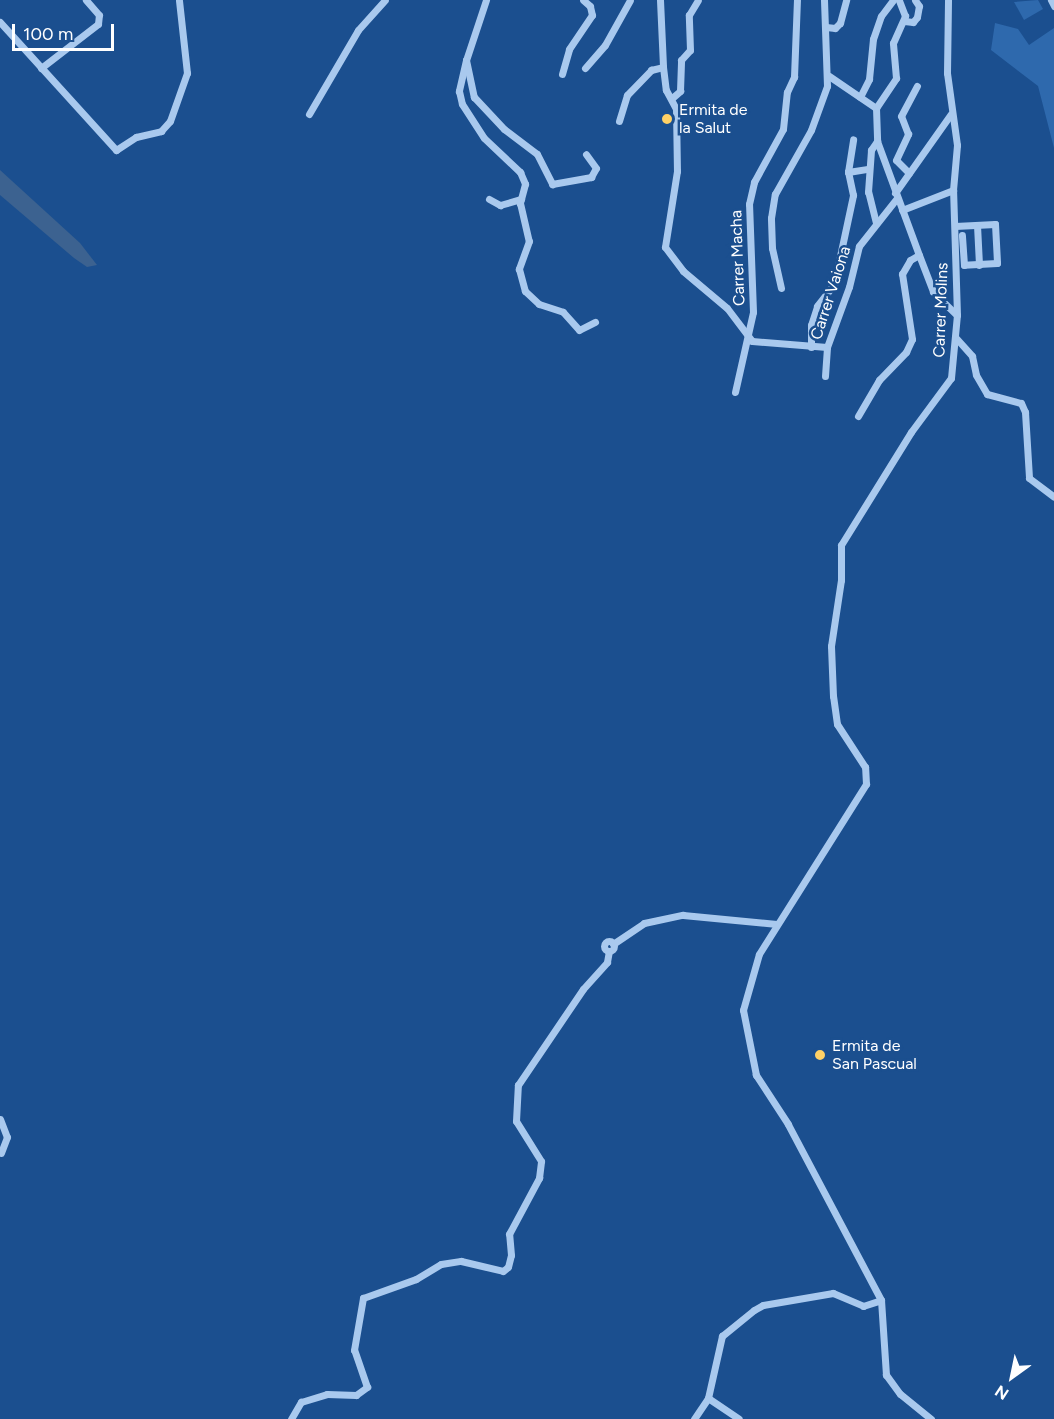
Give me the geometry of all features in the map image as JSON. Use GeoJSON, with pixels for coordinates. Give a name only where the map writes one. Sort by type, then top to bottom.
{"type":"FeatureCollection","features":[{"type":"Feature","properties":{"kind":"street"},"geometry":{"type":"LineString","coordinates":[[40,68],[98,24],[99,15],[86,0]]}},
{"type":"Feature","properties":{"kind":"street"},"geometry":{"type":"LineString","coordinates":[[0,22],[116,150],[136,137],[162,131],[170,121],[187,73],[179,0]]}},
{"type":"Feature","properties":{"kind":"street"},"geometry":{"type":"LineString","coordinates":[[309,114],[358,30],[385,0]]}},
{"type":"Feature","properties":{"kind":"street"},"geometry":{"type":"LineString","coordinates":[[486,0],[466,60],[459,97],[484,138],[520,172],[525,184],[521,199],[529,241],[519,269],[529,297],[547,308],[560,310],[579,330],[595,322]]}},
{"type":"Feature","properties":{"kind":"street"},"geometry":{"type":"LineString","coordinates":[[562,74],[569,49],[592,15],[590,6],[584,0]]}},
{"type":"Feature","properties":{"kind":"street"},"geometry":{"type":"LineString","coordinates":[[585,68],[605,45],[630,0]]}},
{"type":"Feature","properties":{"kind":"street"},"geometry":{"type":"LineString","coordinates":[[660,0],[666,90],[676,109],[677,171],[665,247],[683,271],[727,308],[748,335],[759,344],[827,347]]}},
{"type":"Feature","properties":{"kind":"street"},"geometry":{"type":"LineString","coordinates":[[672,98],[680,91],[681,60],[690,50],[689,15],[698,0]]}},
{"type":"Feature","properties":{"kind":"street","name":"Carrer Macha"},"geometry":{"type":"LineString","coordinates":[[735,392],[748,335],[754,290],[749,204],[754,182],[783,129],[787,92],[794,77],[797,0]]}},
{"type":"Feature","properties":{"kind":"street"},"geometry":{"type":"LineString","coordinates":[[824,0],[825,67],[829,76],[876,108]]}},
{"type":"Feature","properties":{"kind":"street"},"geometry":{"type":"LineString","coordinates":[[826,27],[835,28],[840,23],[846,0]]}},
{"type":"Feature","properties":{"kind":"street"},"geometry":{"type":"LineString","coordinates":[[860,97],[869,79],[873,39],[881,16],[893,0]]}},
{"type":"Feature","properties":{"kind":"street"},"geometry":{"type":"LineString","coordinates":[[899,0],[904,21]]}},
{"type":"Feature","properties":{"kind":"street"},"geometry":{"type":"LineString","coordinates":[[904,21],[914,22],[917,17],[919,6],[915,0]]}},
{"type":"Feature","properties":{"kind":"street","name":"Carrer Molins"},"geometry":{"type":"LineString","coordinates":[[881,1300],[789,1124],[756,1075],[743,1010],[759,954],[866,784],[864,767],[837,724],[834,696],[831,646],[841,580],[841,545],[911,432],[951,378],[957,315],[953,190],[955,134],[951,114],[948,0]]}},
{"type":"Feature","properties":{"kind":"street"},"geometry":{"type":"LineString","coordinates":[[1051,0],[1054,6]]}},
{"type":"Feature","properties":{"kind":"street"},"geometry":{"type":"LineString","coordinates":[[876,224],[868,192],[868,169],[876,141],[876,108],[896,78],[893,43],[895,31],[904,21]]}},
{"type":"Feature","properties":{"kind":"street"},"geometry":{"type":"LineString","coordinates":[[466,60],[474,97],[504,129],[534,150],[552,184],[594,174],[596,168],[586,154]]}},
{"type":"Feature","properties":{"kind":"street"},"geometry":{"type":"LineString","coordinates":[[619,121],[627,95],[651,70],[663,67]]}},
{"type":"Feature","properties":{"kind":"street","name":"Carrer Macha"},"geometry":{"type":"LineString","coordinates":[[781,288],[772,248],[775,194],[811,130],[829,76]]}},
{"type":"Feature","properties":{"kind":"street"},"geometry":{"type":"LineString","coordinates":[[909,173],[896,160],[908,134],[901,116],[917,86]]}},
{"type":"Feature","properties":{"kind":"street","name":"Carrer Vaiona"},"geometry":{"type":"LineString","coordinates":[[825,376],[827,347],[849,287],[860,246],[937,130],[951,114]]}},
{"type":"Feature","properties":{"kind":"street"},"geometry":{"type":"LineString","coordinates":[[937,130],[955,134]]}},
{"type":"Feature","properties":{"kind":"street","name":"Carrer Vaiona"},"geometry":{"type":"LineString","coordinates":[[811,347],[811,325],[817,306],[834,284],[853,195],[848,172],[853,139]]}},
{"type":"Feature","properties":{"kind":"street"},"geometry":{"type":"LineString","coordinates":[[876,141],[933,292],[957,315]]}},
{"type":"Feature","properties":{"kind":"street"},"geometry":{"type":"LineString","coordinates":[[848,172],[868,169]]}},
{"type":"Feature","properties":{"kind":"street"},"geometry":{"type":"LineString","coordinates":[[902,210],[953,190]]}},
{"type":"Feature","properties":{"kind":"street"},"geometry":{"type":"LineString","coordinates":[[489,199],[500,205],[521,199]]}},
{"type":"Feature","properties":{"kind":"street"},"geometry":{"type":"LineString","coordinates":[[955,226],[995,224],[997,262],[979,265],[963,264],[962,235]]}},
{"type":"Feature","properties":{"kind":"street"},"geometry":{"type":"LineString","coordinates":[[977,225],[979,265]]}},
{"type":"Feature","properties":{"kind":"street"},"geometry":{"type":"LineString","coordinates":[[858,416],[879,380],[906,352],[912,339],[902,274],[910,260],[919,255]]}},
{"type":"Feature","properties":{"kind":"street"},"geometry":{"type":"LineString","coordinates":[[956,338],[972,356],[976,375],[987,394],[1021,403],[1025,412],[1029,478],[1054,497]]}},
{"type":"Feature","properties":{"kind":"street"},"geometry":{"type":"LineString","coordinates":[[291,1419],[301,1402],[327,1394],[356,1395],[367,1387],[354,1350],[363,1298],[416,1279],[441,1264],[460,1262],[503,1271],[508,1267],[511,1255],[508,1234],[539,1178],[541,1161],[516,1121],[518,1084],[583,989],[607,962],[611,947],[644,923],[683,915],[777,924]]}},
{"type":"Feature","properties":{"kind":"street"},"geometry":{"type":"LineString","coordinates":[[0,1119],[7,1137],[1,1153]]}},
{"type":"Feature","properties":{"kind":"street"},"geometry":{"type":"LineString","coordinates":[[694,1419],[708,1398],[722,1336],[763,1305],[833,1293],[863,1306],[881,1300],[886,1375],[900,1394],[931,1419]]}},
{"type":"Feature","properties":{"kind":"street"},"geometry":{"type":"LineString","coordinates":[[708,1398],[740,1419]]}},
{"type":"Feature","properties":{"kind":"shaded area"},"geometry":{"type":"Polygon","coordinates":[[[1038,0],[1043,9],[1024,20],[1014,2],[1038,0]]]}},
{"type":"Feature","properties":{"kind":"shaded area"},"geometry":{"type":"Polygon","coordinates":[[[995,23],[1018,29],[1029,45],[1054,28],[1054,148],[1038,86],[991,50],[995,23]]]}},
{"type":"Feature","properties":{"kind":"shaded area"},"geometry":{"type":"Polygon","coordinates":[[[0,170],[80,243],[97,265],[87,267],[74,258],[0,195],[0,170]]]}},
{"type":"Feature","properties":{"kind":"place","name":"Ermita de la Salut"},"geometry":{"type":"Point","coordinates":[667,119]}},
{"type":"Feature","properties":{"kind":"place","name":"Ermita de San Pascual"},"geometry":{"type":"Point","coordinates":[820,1055]}}]}
